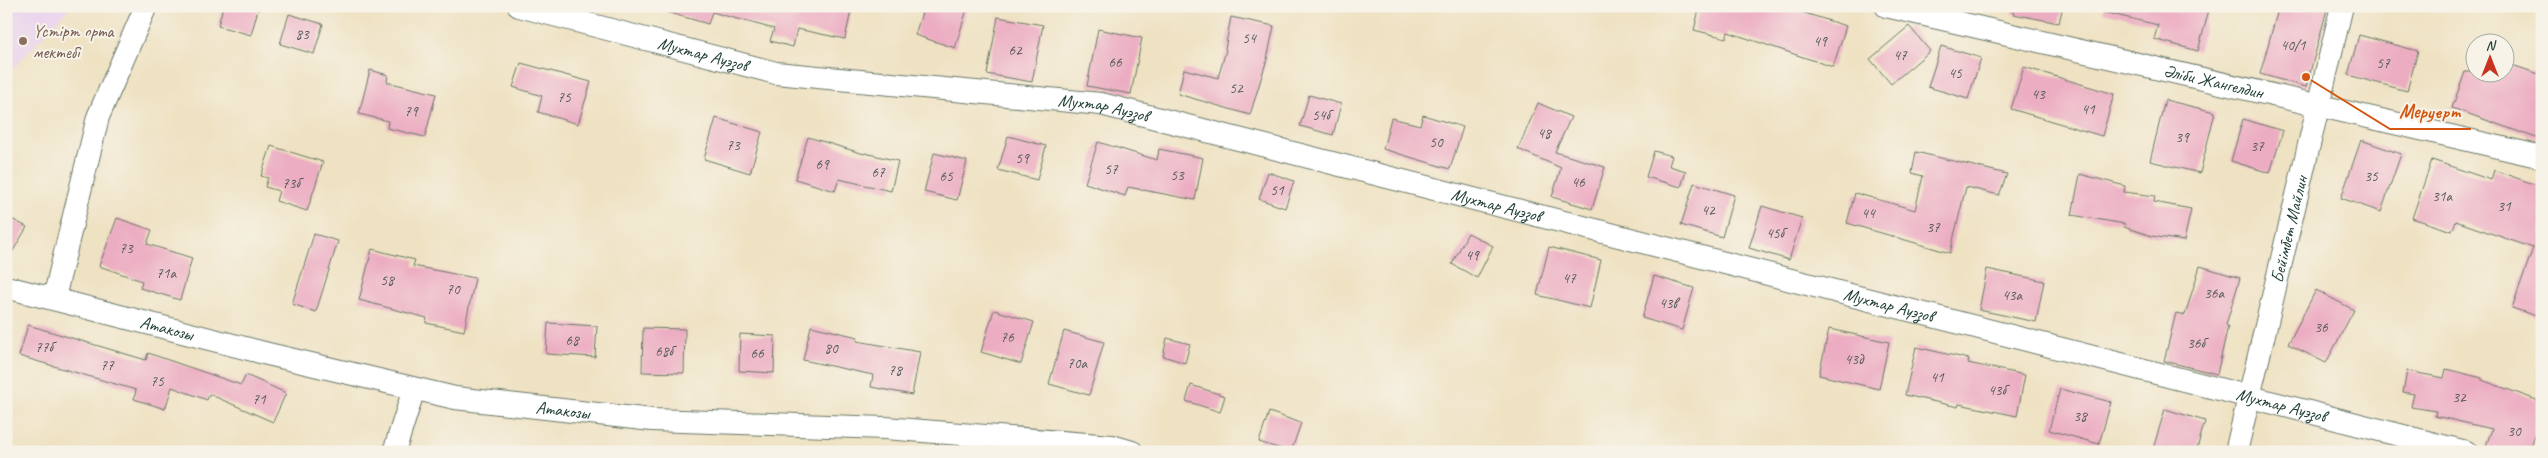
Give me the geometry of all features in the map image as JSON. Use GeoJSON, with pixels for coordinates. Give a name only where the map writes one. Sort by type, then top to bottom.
{"type":"FeatureCollection","features":[{"type":"Feature","properties":{"kind":"street"},"geometry":{"type":"LineString","coordinates":[[54,298],[98,117],[146,6]]}},
{"type":"Feature","properties":{"kind":"street","name":"Мухтар Ауэзов"},"geometry":{"type":"LineString","coordinates":[[519,6],[776,73],[1101,104],[2466,452]]}},
{"type":"Feature","properties":{"kind":"street","name":"Әліби Жангелдин"},"geometry":{"type":"LineString","coordinates":[[1886,6],[2542,157]]}},
{"type":"Feature","properties":{"kind":"street","name":"Бейімбет Майлин"},"geometry":{"type":"LineString","coordinates":[[2236,452],[2342,6]]}},
{"type":"Feature","properties":{"kind":"street","name":"Атакозы"},"geometry":{"type":"LineString","coordinates":[[6,287],[268,354],[414,390],[455,398],[652,420],[885,428],[1112,446],[1132,452]]}},
{"type":"Feature","properties":{"kind":"street"},"geometry":{"type":"LineString","coordinates":[[394,452],[414,390]]}},
{"type":"Feature","properties":{"kind":"shaded area","name":"Үстірт орта мектебі"},"geometry":{"type":"Polygon","coordinates":[[[6,6],[71,6],[6,76],[6,6]]]}},
{"type":"Feature","properties":{"kind":"building"},"geometry":{"type":"Polygon","coordinates":[[[223,6],[259,6],[251,35],[218,26],[223,6]]]}},
{"type":"Feature","properties":{"kind":"building"},"geometry":{"type":"Polygon","coordinates":[[[661,6],[852,6],[845,39],[797,29],[793,47],[770,41],[774,29],[712,12],[708,24],[660,10],[661,6]]]}},
{"type":"Feature","properties":{"kind":"building"},"geometry":{"type":"Polygon","coordinates":[[[924,6],[968,6],[955,48],[915,35],[924,6]]]}},
{"type":"Feature","properties":{"kind":"building"},"geometry":{"type":"Polygon","coordinates":[[[1700,6],[1782,6],[1846,26],[1833,67],[1728,32],[1726,38],[1694,30],[1700,6]]]}},
{"type":"Feature","properties":{"kind":"building"},"geometry":{"type":"Polygon","coordinates":[[[2013,6],[2063,6],[2059,23],[2013,14],[2013,6]]]}},
{"type":"Feature","properties":{"kind":"building"},"geometry":{"type":"Polygon","coordinates":[[[2104,6],[2210,6],[2198,51],[2154,39],[2158,25],[2103,12],[2104,6]]]}},
{"type":"Feature","properties":{"kind":"building"},"geometry":{"type":"Polygon","coordinates":[[[2279,6],[2328,6],[2306,87],[2260,74],[2279,6]]]}},
{"type":"Feature","properties":{"kind":"building"},"geometry":{"type":"Polygon","coordinates":[[[289,14],[323,24],[314,54],[280,44],[289,14]]]}},
{"type":"Feature","properties":{"kind":"building"},"geometry":{"type":"Polygon","coordinates":[[[998,17],[1043,25],[1032,82],[987,74],[998,17]]]}},
{"type":"Feature","properties":{"kind":"building"},"geometry":{"type":"Polygon","coordinates":[[[1231,17],[1274,26],[1267,59],[1250,115],[1178,94],[1184,69],[1218,78],[1226,50],[1231,17]]]}},
{"type":"Feature","properties":{"kind":"building"},"geometry":{"type":"Polygon","coordinates":[[[1909,26],[1930,51],[1891,84],[1870,59],[1909,26]]]}},
{"type":"Feature","properties":{"kind":"building"},"geometry":{"type":"Polygon","coordinates":[[[1098,29],[1142,38],[1131,94],[1087,86],[1098,29]]]}},
{"type":"Feature","properties":{"kind":"building"},"geometry":{"type":"Polygon","coordinates":[[[2359,35],[2418,51],[2407,91],[2348,75],[2359,35]]]}},
{"type":"Feature","properties":{"kind":"building"},"geometry":{"type":"Polygon","coordinates":[[[1941,46],[1981,58],[1968,99],[1928,87],[1941,46]]]}},
{"type":"Feature","properties":{"kind":"building"},"geometry":{"type":"Polygon","coordinates":[[[521,63],[591,82],[578,124],[538,112],[542,96],[513,87],[521,63]]]}},
{"type":"Feature","properties":{"kind":"building"},"geometry":{"type":"Polygon","coordinates":[[[2516,66],[2542,75],[2542,140],[2452,108],[2465,72],[2466,82],[2516,82],[2516,66]]]}},
{"type":"Feature","properties":{"kind":"building"},"geometry":{"type":"Polygon","coordinates":[[[2024,67],[2114,94],[2102,136],[2011,109],[2024,67]]]}},
{"type":"Feature","properties":{"kind":"building"},"geometry":{"type":"Polygon","coordinates":[[[370,70],[388,75],[387,82],[436,94],[425,137],[387,128],[388,121],[359,114],[370,70]]]}},
{"type":"Feature","properties":{"kind":"building"},"geometry":{"type":"Polygon","coordinates":[[[1309,95],[1341,104],[1333,135],[1300,126],[1309,95]]]}},
{"type":"Feature","properties":{"kind":"building"},"geometry":{"type":"Polygon","coordinates":[[[2165,100],[2215,112],[2200,173],[2150,161],[2165,100]]]}},
{"type":"Feature","properties":{"kind":"building"},"geometry":{"type":"Polygon","coordinates":[[[1538,103],[1571,117],[1555,152],[1605,167],[1592,209],[1552,197],[1561,168],[1518,149],[1538,103]]]}},
{"type":"Feature","properties":{"kind":"building"},"geometry":{"type":"Polygon","coordinates":[[[1423,115],[1463,127],[1450,169],[1383,149],[1391,118],[1420,125],[1423,115]]]}},
{"type":"Feature","properties":{"kind":"building"},"geometry":{"type":"Polygon","coordinates":[[[716,118],[762,132],[750,173],[704,159],[716,118]]]}},
{"type":"Feature","properties":{"kind":"building"},"geometry":{"type":"Polygon","coordinates":[[[2243,119],[2283,131],[2270,173],[2231,161],[2243,119]]]}},
{"type":"Feature","properties":{"kind":"building"},"geometry":{"type":"Polygon","coordinates":[[[1008,136],[1046,146],[1037,180],[998,170],[1008,136]]]}},
{"type":"Feature","properties":{"kind":"building"},"geometry":{"type":"Polygon","coordinates":[[[808,137],[864,154],[898,161],[891,191],[839,179],[835,191],[795,179],[808,137]]]}},
{"type":"Feature","properties":{"kind":"building"},"geometry":{"type":"Polygon","coordinates":[[[2361,140],[2401,154],[2381,212],[2341,198],[2361,140]]]}},
{"type":"Feature","properties":{"kind":"building"},"geometry":{"type":"Polygon","coordinates":[[[1098,142],[1157,160],[1159,149],[1203,158],[1195,200],[1128,187],[1125,196],[1085,183],[1098,142]]]}},
{"type":"Feature","properties":{"kind":"building"},"geometry":{"type":"Polygon","coordinates":[[[271,146],[323,162],[307,211],[276,201],[279,191],[265,187],[268,178],[261,176],[271,146]]]}},
{"type":"Feature","properties":{"kind":"building"},"geometry":{"type":"Polygon","coordinates":[[[1654,151],[1672,156],[1669,166],[1686,171],[1681,187],[1646,177],[1654,151]]]}},
{"type":"Feature","properties":{"kind":"building"},"geometry":{"type":"Polygon","coordinates":[[[1916,152],[2007,174],[1999,195],[1966,187],[1950,253],[1847,223],[1855,193],[1915,210],[1923,176],[1912,173],[1916,152]]]}},
{"type":"Feature","properties":{"kind":"building"},"geometry":{"type":"Polygon","coordinates":[[[934,153],[967,161],[957,200],[924,192],[934,153]]]}},
{"type":"Feature","properties":{"kind":"building"},"geometry":{"type":"Polygon","coordinates":[[[2432,160],[2491,180],[2494,170],[2542,187],[2542,318],[2512,308],[2533,248],[2456,221],[2452,231],[2412,218],[2432,160]]]}},
{"type":"Feature","properties":{"kind":"building"},"geometry":{"type":"Polygon","coordinates":[[[1268,172],[1294,181],[1285,208],[1259,199],[1268,172]]]}},
{"type":"Feature","properties":{"kind":"building"},"geometry":{"type":"Polygon","coordinates":[[[2080,174],[2125,186],[2124,192],[2155,196],[2154,202],[2191,209],[2184,241],[2152,236],[2124,227],[2125,224],[2072,215],[2080,174]]]}},
{"type":"Feature","properties":{"kind":"building"},"geometry":{"type":"Polygon","coordinates":[[[1694,183],[1734,195],[1722,237],[1681,225],[1694,183]]]}},
{"type":"Feature","properties":{"kind":"building"},"geometry":{"type":"Polygon","coordinates":[[[1762,206],[1802,218],[1789,260],[1749,248],[1762,206]]]}},
{"type":"Feature","properties":{"kind":"building"},"geometry":{"type":"Polygon","coordinates":[[[6,216],[27,227],[6,263],[6,216]]]}},
{"type":"Feature","properties":{"kind":"building"},"geometry":{"type":"Polygon","coordinates":[[[117,218],[152,230],[147,244],[192,258],[180,300],[140,288],[142,281],[99,266],[117,218]]]}},
{"type":"Feature","properties":{"kind":"building"},"geometry":{"type":"Polygon","coordinates":[[[1468,233],[1493,246],[1477,278],[1452,264],[1468,233]]]}},
{"type":"Feature","properties":{"kind":"building"},"geometry":{"type":"Polygon","coordinates":[[[314,234],[338,241],[316,312],[292,304],[314,234]]]}},
{"type":"Feature","properties":{"kind":"building"},"geometry":{"type":"Polygon","coordinates":[[[1549,247],[1601,260],[1590,308],[1537,295],[1549,247]]]}},
{"type":"Feature","properties":{"kind":"building"},"geometry":{"type":"Polygon","coordinates":[[[372,249],[415,260],[413,266],[475,278],[464,331],[426,323],[427,318],[359,300],[372,249]]]}},
{"type":"Feature","properties":{"kind":"building"},"geometry":{"type":"Polygon","coordinates":[[[2200,266],[2240,278],[2226,325],[2228,326],[2217,374],[2164,361],[2176,313],[2185,315],[2200,266]]]}},
{"type":"Feature","properties":{"kind":"building"},"geometry":{"type":"Polygon","coordinates":[[[1987,269],[2044,281],[2036,322],[1979,310],[1987,269]]]}},
{"type":"Feature","properties":{"kind":"building"},"geometry":{"type":"Polygon","coordinates":[[[1654,276],[1694,288],[1682,330],[1642,318],[1654,276]]]}},
{"type":"Feature","properties":{"kind":"building"},"geometry":{"type":"Polygon","coordinates":[[[2316,290],[2354,310],[2326,363],[2288,344],[2316,290]]]}},
{"type":"Feature","properties":{"kind":"building"},"geometry":{"type":"Polygon","coordinates":[[[994,310],[1034,322],[1021,364],[981,352],[994,310]]]}},
{"type":"Feature","properties":{"kind":"building"},"geometry":{"type":"Polygon","coordinates":[[[548,323],[597,326],[595,357],[546,354],[548,323]]]}},
{"type":"Feature","properties":{"kind":"building"},"geometry":{"type":"Polygon","coordinates":[[[28,325],[146,360],[148,353],[241,385],[246,375],[286,393],[273,422],[209,394],[207,400],[172,387],[165,409],[134,399],[136,390],[19,356],[28,325]]]}},
{"type":"Feature","properties":{"kind":"building"},"geometry":{"type":"Polygon","coordinates":[[[811,326],[858,337],[857,341],[920,352],[912,395],[871,387],[873,375],[803,360],[811,326]]]}},
{"type":"Feature","properties":{"kind":"building"},"geometry":{"type":"Polygon","coordinates":[[[643,328],[685,329],[684,373],[642,372],[643,328]]]}},
{"type":"Feature","properties":{"kind":"building"},"geometry":{"type":"Polygon","coordinates":[[[1829,329],[1889,342],[1879,389],[1819,375],[1829,329]]]}},
{"type":"Feature","properties":{"kind":"building"},"geometry":{"type":"Polygon","coordinates":[[[1064,331],[1104,342],[1089,395],[1049,384],[1064,331]]]}},
{"type":"Feature","properties":{"kind":"building"},"geometry":{"type":"Polygon","coordinates":[[[740,334],[775,336],[774,373],[739,371],[740,334]]]}},
{"type":"Feature","properties":{"kind":"building"},"geometry":{"type":"Polygon","coordinates":[[[1167,338],[1190,344],[1185,363],[1163,356],[1167,338]]]}},
{"type":"Feature","properties":{"kind":"building"},"geometry":{"type":"Polygon","coordinates":[[[1916,347],[1969,359],[1968,363],[2025,375],[2017,416],[1959,404],[1958,407],[1905,395],[1916,347]]]}},
{"type":"Feature","properties":{"kind":"building"},"geometry":{"type":"Polygon","coordinates":[[[2446,369],[2482,378],[2482,380],[2542,402],[2542,415],[2529,452],[2501,452],[2486,446],[2492,429],[2435,416],[2436,411],[2411,407],[2414,394],[2403,392],[2407,371],[2444,378],[2446,369]]]}},
{"type":"Feature","properties":{"kind":"building"},"geometry":{"type":"Polygon","coordinates":[[[1191,385],[1225,396],[1220,412],[1186,401],[1191,385]]]}},
{"type":"Feature","properties":{"kind":"building"},"geometry":{"type":"Polygon","coordinates":[[[2060,389],[2111,402],[2099,444],[2049,430],[2060,389]]]}},
{"type":"Feature","properties":{"kind":"building"},"geometry":{"type":"Polygon","coordinates":[[[2165,409],[2205,421],[2196,452],[2152,452],[2165,409]]]}},
{"type":"Feature","properties":{"kind":"building"},"geometry":{"type":"Polygon","coordinates":[[[1269,412],[1301,423],[1291,452],[1259,442],[1269,412]]]}},
{"type":"Feature","properties":{"kind":"place","name":"Үстірт орта мектебі"},"geometry":{"type":"Point","coordinates":[23,41]}},
{"type":"Feature","properties":{"kind":"place","name":"Меруерт"},"geometry":{"type":"Point","coordinates":[2306,77]}}]}
